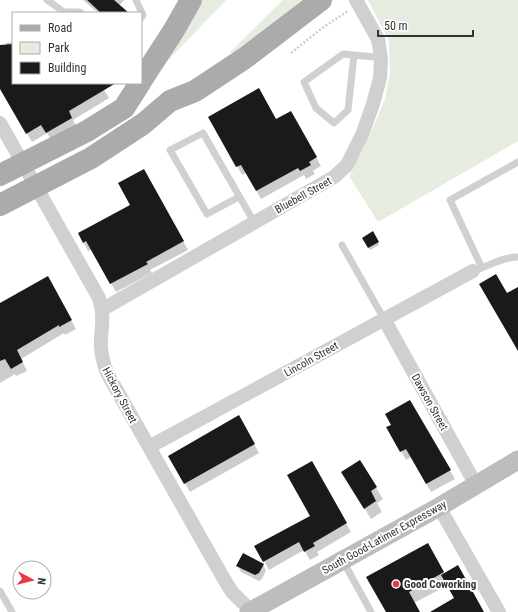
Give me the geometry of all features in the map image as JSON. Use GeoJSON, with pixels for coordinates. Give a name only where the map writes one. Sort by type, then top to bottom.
{"type":"FeatureCollection","features":[{"type":"Feature","properties":{"kind":"main road"},"geometry":{"type":"LineString","coordinates":[[142,79],[174,30],[191,0]]}},
{"type":"Feature","properties":{"kind":"main road"},"geometry":{"type":"LineString","coordinates":[[0,205],[91,158],[143,124],[170,101],[194,91],[245,58],[321,0]]}},
{"type":"Feature","properties":{"kind":"main road"},"geometry":{"type":"LineString","coordinates":[[0,175],[86,131],[124,108],[139,84]]}},
{"type":"Feature","properties":{"kind":"main road","name":"South Good-Latimer Expressway"},"geometry":{"type":"LineString","coordinates":[[250,612],[439,507],[518,460]]}},
{"type":"Feature","properties":{"kind":"street","name":"Bluebell Street"},"geometry":{"type":"LineString","coordinates":[[103,309],[334,177],[347,165],[362,135],[380,78],[378,39],[357,2]]}},
{"type":"Feature","properties":{"kind":"street","name":"Hickory Street"},"geometry":{"type":"LineString","coordinates":[[0,123],[99,298],[103,309],[101,339],[103,362],[107,372],[224,580],[232,592],[250,612]]}},
{"type":"Feature","properties":{"kind":"street","name":"Lincoln Street"},"geometry":{"type":"LineString","coordinates":[[149,447],[384,319],[478,270]]}},
{"type":"Feature","properties":{"kind":"street","name":"Dawson Street"},"geometry":{"type":"LineString","coordinates":[[384,319],[476,485]]}},
{"type":"Feature","properties":{"kind":"street"},"geometry":{"type":"LineString","coordinates":[[439,507],[499,612]]}},
{"type":"Feature","properties":{"kind":"lane"},"geometry":{"type":"LineString","coordinates":[[47,0],[64,12],[80,12]]}},
{"type":"Feature","properties":{"kind":"lane"},"geometry":{"type":"LineString","coordinates":[[136,0],[142,12]]}},
{"type":"Feature","properties":{"kind":"lane"},"geometry":{"type":"LineString","coordinates":[[354,55],[348,110],[334,122],[316,108],[304,82],[342,54],[354,55],[380,58]]}},
{"type":"Feature","properties":{"kind":"lane"},"geometry":{"type":"LineString","coordinates":[[239,197],[207,214],[170,150],[203,133],[254,222]]}},
{"type":"Feature","properties":{"kind":"lane"},"geometry":{"type":"LineString","coordinates":[[518,162],[450,200],[478,270],[504,259],[518,257]]}},
{"type":"Feature","properties":{"kind":"lane"},"geometry":{"type":"LineString","coordinates":[[342,245],[384,319]]}},
{"type":"Feature","properties":{"kind":"lane"},"geometry":{"type":"LineString","coordinates":[[342,561],[371,612]]}},
{"type":"Feature","properties":{"kind":"lane"},"geometry":{"type":"LineString","coordinates":[[0,591],[12,612]]}},
{"type":"Feature","properties":{"kind":"path"},"geometry":{"type":"LineString","coordinates":[[291,52],[357,2]]}},
{"type":"Feature","properties":{"kind":"green space"},"geometry":{"type":"Polygon","coordinates":[[[200,0],[226,0],[160,69],[200,0]]]}},
{"type":"Feature","properties":{"kind":"green space"},"geometry":{"type":"Polygon","coordinates":[[[283,0],[302,0],[235,55],[230,52],[283,0]]]}},
{"type":"Feature","properties":{"kind":"green space"},"geometry":{"type":"Polygon","coordinates":[[[368,0],[518,0],[518,141],[378,222],[349,176],[367,142],[385,99],[390,73],[389,41],[368,0]]]}},
{"type":"Feature","properties":{"kind":"building"},"geometry":{"type":"Polygon","coordinates":[[[87,0],[114,0],[128,12],[100,12],[87,0]]]}},
{"type":"Feature","properties":{"kind":"building"},"geometry":{"type":"Polygon","coordinates":[[[12,44],[12,84],[114,84],[69,111],[72,118],[46,133],[41,125],[26,134],[0,89],[0,45],[12,44]]]}},
{"type":"Feature","properties":{"kind":"building"},"geometry":{"type":"Polygon","coordinates":[[[259,88],[276,119],[291,111],[317,157],[309,162],[311,165],[300,171],[298,168],[256,191],[241,165],[236,167],[208,117],[259,88]]]}},
{"type":"Feature","properties":{"kind":"building"},"geometry":{"type":"Polygon","coordinates":[[[144,169],[184,241],[146,262],[148,264],[110,284],[86,241],[83,243],[78,233],[130,205],[118,183],[144,169]]]}},
{"type":"Feature","properties":{"kind":"building"},"geometry":{"type":"Polygon","coordinates":[[[373,231],[379,242],[368,248],[362,238],[373,231]]]}},
{"type":"Feature","properties":{"kind":"building"},"geometry":{"type":"Polygon","coordinates":[[[496,274],[507,293],[518,287],[518,351],[479,284],[496,274]]]}},
{"type":"Feature","properties":{"kind":"building"},"geometry":{"type":"Polygon","coordinates":[[[48,276],[72,320],[59,327],[59,325],[17,350],[23,362],[11,369],[5,359],[0,361],[0,303],[48,276]]]}},
{"type":"Feature","properties":{"kind":"building"},"geometry":{"type":"Polygon","coordinates":[[[410,400],[451,470],[426,484],[406,449],[400,452],[386,427],[391,425],[385,414],[410,400]]]}},
{"type":"Feature","properties":{"kind":"building"},"geometry":{"type":"Polygon","coordinates":[[[239,415],[255,444],[184,484],[168,456],[239,415]]]}},
{"type":"Feature","properties":{"kind":"building"},"geometry":{"type":"Polygon","coordinates":[[[360,460],[377,487],[371,491],[376,501],[364,509],[341,472],[360,460]]]}},
{"type":"Feature","properties":{"kind":"building"},"geometry":{"type":"Polygon","coordinates":[[[312,461],[347,523],[313,543],[315,546],[304,552],[299,542],[263,562],[254,546],[310,516],[287,475],[312,461]]]}},
{"type":"Feature","properties":{"kind":"building","name":"Good Coworking"},"geometry":{"type":"Polygon","coordinates":[[[428,543],[444,572],[409,592],[420,612],[386,612],[366,577],[428,543]]]}},
{"type":"Feature","properties":{"kind":"building"},"geometry":{"type":"Polygon","coordinates":[[[243,553],[264,564],[259,573],[255,575],[236,566],[243,553]]]}},
{"type":"Feature","properties":{"kind":"building"},"geometry":{"type":"Polygon","coordinates":[[[458,565],[484,612],[430,612],[454,598],[441,575],[458,565]]]}},
{"type":"Feature","properties":{"kind":"place","name":"Good Coworking"},"geometry":{"type":"Point","coordinates":[396,584]}}]}
